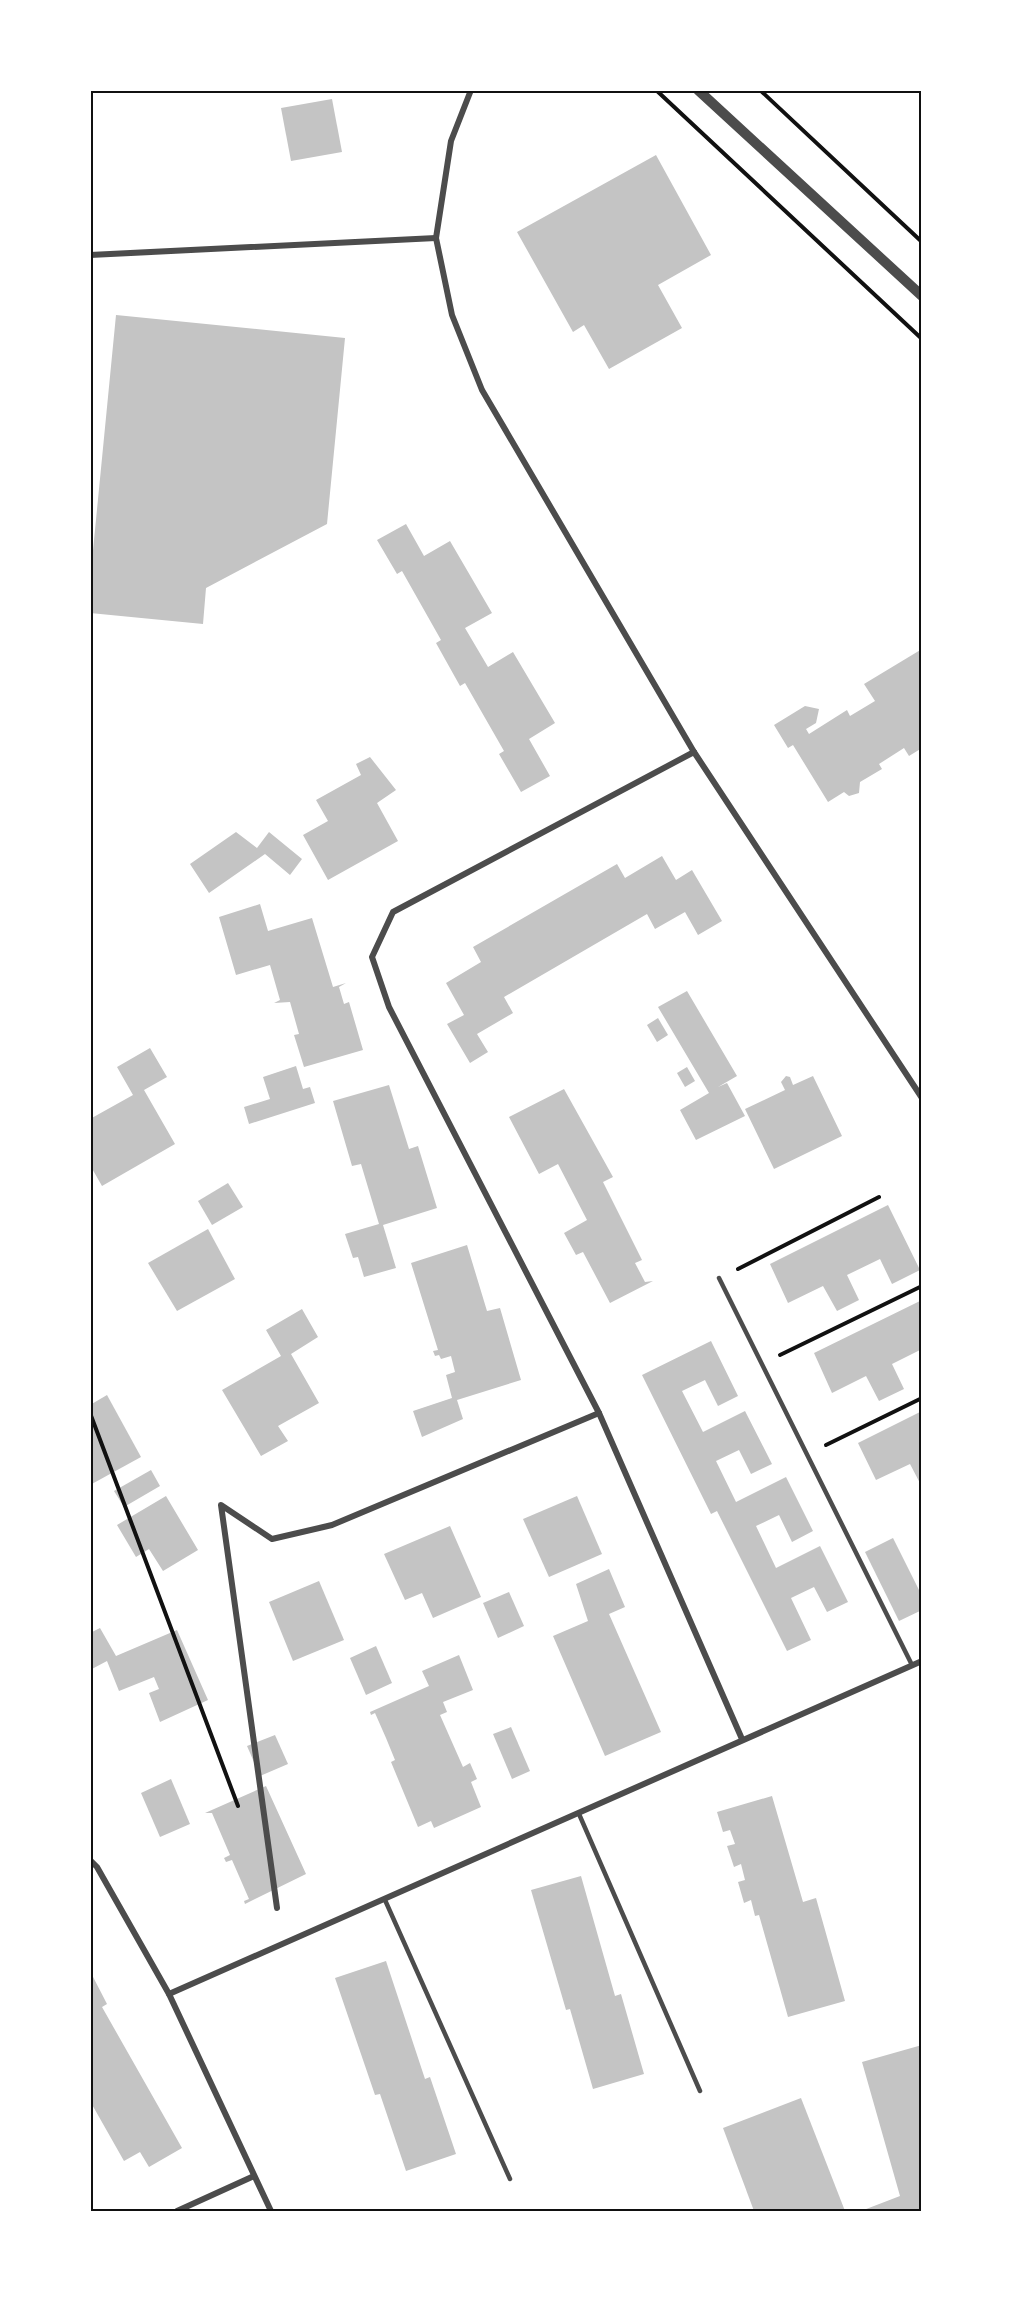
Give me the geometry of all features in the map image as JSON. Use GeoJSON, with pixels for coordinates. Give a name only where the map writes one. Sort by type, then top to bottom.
{"type":"FeatureCollection","features":[{"type":"Feature","properties":{"kind":"street"},"geometry":{"type":"LineString","coordinates":[[471,90],[451,141],[436,238],[452,315],[482,390],[693,752],[922,1098]]}},
{"type":"Feature","properties":{"kind":"street"},"geometry":{"type":"LineString","coordinates":[[698,90],[922,296]]}},
{"type":"Feature","properties":{"kind":"street"},"geometry":{"type":"LineString","coordinates":[[90,255],[436,238]]}},
{"type":"Feature","properties":{"kind":"street"},"geometry":{"type":"LineString","coordinates":[[693,752],[393,912],[372,957],[389,1006],[599,1413],[742,1739]]}},
{"type":"Feature","properties":{"kind":"street"},"geometry":{"type":"LineString","coordinates":[[277,1908],[221,1505],[272,1539],[332,1525],[599,1413]]}},
{"type":"Feature","properties":{"kind":"street"},"geometry":{"type":"LineString","coordinates":[[169,1994],[922,1661]]}},
{"type":"Feature","properties":{"kind":"street"},"geometry":{"type":"LineString","coordinates":[[90,1860],[97,1867],[169,1994],[271,2211]]}},
{"type":"Feature","properties":{"kind":"street"},"geometry":{"type":"LineString","coordinates":[[177,2211],[254,2175]]}},
{"type":"Feature","properties":{"kind":"lane"},"geometry":{"type":"LineString","coordinates":[[719,1278],[912,1665]]}},
{"type":"Feature","properties":{"kind":"lane"},"geometry":{"type":"LineString","coordinates":[[579,1814],[700,2091]]}},
{"type":"Feature","properties":{"kind":"lane"},"geometry":{"type":"LineString","coordinates":[[385,1900],[510,2179]]}},
{"type":"Feature","properties":{"kind":"path"},"geometry":{"type":"LineString","coordinates":[[656,90],[922,339]]}},
{"type":"Feature","properties":{"kind":"path"},"geometry":{"type":"LineString","coordinates":[[760,90],[922,242]]}},
{"type":"Feature","properties":{"kind":"path"},"geometry":{"type":"LineString","coordinates":[[719,1278],[879,1197]]}},
{"type":"Feature","properties":{"kind":"path"},"geometry":{"type":"LineString","coordinates":[[762,1364],[922,1286]]}},
{"type":"Feature","properties":{"kind":"path"},"geometry":{"type":"LineString","coordinates":[[807,1454],[922,1398]]}},
{"type":"Feature","properties":{"kind":"path"},"geometry":{"type":"LineString","coordinates":[[90,1413],[239,1809]]}},
{"type":"Feature","properties":{"kind":"building"},"geometry":{"type":"Polygon","coordinates":[[[332,99],[342,152],[291,161],[281,108],[332,99]]]}},
{"type":"Feature","properties":{"kind":"building"},"geometry":{"type":"Polygon","coordinates":[[[656,155],[711,255],[658,285],[682,328],[609,369],[584,325],[573,332],[517,232],[656,155]]]}},
{"type":"Feature","properties":{"kind":"building"},"geometry":{"type":"Polygon","coordinates":[[[116,315],[345,338],[327,524],[206,588],[203,624],[90,613],[90,581],[116,315]]]}},
{"type":"Feature","properties":{"kind":"building"},"geometry":{"type":"Polygon","coordinates":[[[406,524],[424,556],[450,541],[492,613],[465,628],[488,667],[513,652],[555,723],[529,739],[550,776],[521,792],[499,754],[504,751],[465,683],[460,686],[436,643],[441,640],[402,571],[397,574],[377,540],[406,524]]]}},
{"type":"Feature","properties":{"kind":"building"},"geometry":{"type":"Polygon","coordinates":[[[922,649],[922,748],[909,756],[904,748],[879,764],[882,769],[860,782],[859,793],[849,796],[844,792],[828,802],[793,745],[788,748],[774,725],[805,706],[819,709],[816,723],[806,729],[809,734],[847,710],[850,716],[875,701],[864,684],[922,649]]]}},
{"type":"Feature","properties":{"kind":"building"},"geometry":{"type":"Polygon","coordinates":[[[370,757],[396,790],[377,803],[398,841],[328,880],[303,835],[328,821],[316,800],[361,775],[356,764],[370,757]]]}},
{"type":"Feature","properties":{"kind":"building"},"geometry":{"type":"Polygon","coordinates":[[[236,832],[257,848],[269,832],[302,859],[290,875],[265,854],[209,893],[190,864],[236,832]]]}},
{"type":"Feature","properties":{"kind":"building"},"geometry":{"type":"Polygon","coordinates":[[[662,856],[676,880],[692,870],[722,921],[698,935],[685,912],[655,929],[647,914],[504,997],[513,1013],[477,1034],[488,1052],[470,1063],[447,1024],[464,1015],[446,983],[481,962],[473,947],[617,864],[625,878],[662,856]]]}},
{"type":"Feature","properties":{"kind":"building"},"geometry":{"type":"Polygon","coordinates":[[[260,904],[268,931],[312,918],[333,987],[346,983],[339,987],[344,1004],[349,1002],[363,1050],[304,1067],[294,1035],[299,1034],[290,1002],[274,1003],[280,1000],[270,965],[236,975],[219,917],[260,904]]]}},
{"type":"Feature","properties":{"kind":"building"},"geometry":{"type":"Polygon","coordinates":[[[687,991],[737,1076],[718,1087],[727,1083],[745,1116],[696,1140],[680,1110],[709,1093],[658,1007],[687,991]]]}},
{"type":"Feature","properties":{"kind":"building"},"geometry":{"type":"Polygon","coordinates":[[[658,1018],[668,1035],[657,1042],[647,1025],[658,1018]]]}},
{"type":"Feature","properties":{"kind":"building"},"geometry":{"type":"Polygon","coordinates":[[[150,1048],[167,1077],[144,1090],[175,1144],[102,1186],[90,1165],[90,1119],[133,1095],[117,1067],[150,1048]]]}},
{"type":"Feature","properties":{"kind":"building"},"geometry":{"type":"Polygon","coordinates":[[[296,1066],[303,1089],[310,1087],[315,1103],[249,1124],[244,1107],[270,1099],[263,1077],[296,1066]]]}},
{"type":"Feature","properties":{"kind":"building"},"geometry":{"type":"Polygon","coordinates":[[[687,1067],[695,1081],[685,1087],[677,1073],[687,1067]]]}},
{"type":"Feature","properties":{"kind":"building"},"geometry":{"type":"Polygon","coordinates":[[[786,1076],[790,1077],[793,1085],[813,1076],[842,1136],[774,1169],[745,1109],[785,1090],[781,1082],[786,1076]]]}},
{"type":"Feature","properties":{"kind":"building"},"geometry":{"type":"Polygon","coordinates":[[[389,1085],[409,1149],[418,1146],[437,1208],[383,1225],[396,1268],[364,1277],[358,1257],[353,1258],[345,1234],[379,1224],[361,1164],[352,1166],[333,1101],[389,1085]]]}},
{"type":"Feature","properties":{"kind":"building"},"geometry":{"type":"Polygon","coordinates":[[[564,1089],[613,1177],[603,1182],[642,1260],[635,1263],[645,1282],[653,1281],[610,1303],[583,1252],[576,1255],[564,1233],[587,1220],[558,1164],[539,1174],[509,1117],[564,1089]]]}},
{"type":"Feature","properties":{"kind":"building"},"geometry":{"type":"Polygon","coordinates":[[[228,1183],[243,1207],[212,1225],[198,1201],[228,1183]]]}},
{"type":"Feature","properties":{"kind":"building"},"geometry":{"type":"Polygon","coordinates":[[[888,1205],[920,1270],[892,1284],[880,1259],[847,1275],[859,1300],[837,1311],[823,1286],[788,1303],[770,1264],[888,1205]]]}},
{"type":"Feature","properties":{"kind":"building"},"geometry":{"type":"Polygon","coordinates":[[[208,1229],[235,1279],[177,1311],[148,1263],[208,1229]]]}},
{"type":"Feature","properties":{"kind":"building"},"geometry":{"type":"Polygon","coordinates":[[[467,1245],[487,1311],[500,1308],[521,1380],[457,1400],[463,1419],[422,1437],[413,1411],[452,1398],[446,1375],[455,1372],[451,1356],[441,1359],[439,1355],[435,1356],[433,1351],[438,1350],[411,1263],[467,1245]]]}},
{"type":"Feature","properties":{"kind":"building"},"geometry":{"type":"Polygon","coordinates":[[[922,1300],[922,1349],[892,1364],[904,1389],[879,1401],[866,1376],[832,1393],[814,1353],[922,1300]]]}},
{"type":"Feature","properties":{"kind":"building"},"geometry":{"type":"Polygon","coordinates":[[[302,1309],[318,1337],[291,1354],[319,1403],[278,1426],[288,1441],[261,1456],[222,1390],[281,1356],[266,1330],[302,1309]]]}},
{"type":"Feature","properties":{"kind":"building"},"geometry":{"type":"Polygon","coordinates":[[[711,1341],[738,1396],[718,1406],[705,1380],[682,1391],[703,1432],[745,1411],[772,1464],[751,1474],[739,1450],[716,1461],[736,1502],[786,1477],[813,1531],[792,1542],[779,1515],[756,1526],[776,1568],[820,1546],[848,1602],[827,1612],[814,1587],[791,1598],[811,1640],[787,1651],[717,1511],[711,1514],[642,1375],[711,1341]]]}},
{"type":"Feature","properties":{"kind":"building"},"geometry":{"type":"Polygon","coordinates":[[[107,1395],[141,1457],[90,1485],[90,1405],[107,1395]]]}},
{"type":"Feature","properties":{"kind":"building"},"geometry":{"type":"Polygon","coordinates":[[[922,1411],[922,1487],[910,1464],[876,1480],[858,1443],[922,1411]]]}},
{"type":"Feature","properties":{"kind":"building"},"geometry":{"type":"Polygon","coordinates":[[[151,1470],[160,1486],[124,1507],[114,1491],[151,1470]]]}},
{"type":"Feature","properties":{"kind":"building"},"geometry":{"type":"Polygon","coordinates":[[[166,1496],[198,1550],[163,1571],[149,1549],[136,1557],[117,1525],[166,1496]]]}},
{"type":"Feature","properties":{"kind":"building"},"geometry":{"type":"Polygon","coordinates":[[[577,1496],[602,1554],[549,1577],[523,1519],[577,1496]]]}},
{"type":"Feature","properties":{"kind":"building"},"geometry":{"type":"Polygon","coordinates":[[[450,1526],[481,1597],[433,1618],[422,1593],[405,1600],[384,1554],[450,1526]]]}},
{"type":"Feature","properties":{"kind":"building"},"geometry":{"type":"Polygon","coordinates":[[[893,1538],[922,1596],[922,1610],[899,1621],[865,1552],[893,1538]]]}},
{"type":"Feature","properties":{"kind":"building"},"geometry":{"type":"Polygon","coordinates":[[[609,1569],[625,1607],[609,1614],[661,1732],[605,1756],[553,1636],[588,1621],[576,1584],[609,1569]]]}},
{"type":"Feature","properties":{"kind":"building"},"geometry":{"type":"Polygon","coordinates":[[[319,1581],[344,1640],[293,1661],[269,1602],[319,1581]]]}},
{"type":"Feature","properties":{"kind":"building"},"geometry":{"type":"Polygon","coordinates":[[[509,1592],[524,1626],[498,1638],[483,1603],[509,1592]]]}},
{"type":"Feature","properties":{"kind":"building"},"geometry":{"type":"Polygon","coordinates":[[[100,1628],[116,1656],[177,1630],[208,1700],[160,1722],[149,1693],[159,1689],[154,1677],[119,1691],[107,1661],[90,1670],[90,1633],[100,1628]]]}},
{"type":"Feature","properties":{"kind":"building"},"geometry":{"type":"Polygon","coordinates":[[[376,1646],[392,1683],[366,1695],[350,1658],[376,1646]]]}},
{"type":"Feature","properties":{"kind":"building"},"geometry":{"type":"Polygon","coordinates":[[[459,1655],[473,1690],[443,1702],[447,1712],[440,1715],[463,1767],[470,1763],[477,1779],[471,1782],[481,1807],[434,1828],[431,1821],[418,1827],[391,1762],[395,1760],[386,1738],[375,1713],[371,1715],[370,1712],[429,1686],[422,1671],[459,1655]]]}},
{"type":"Feature","properties":{"kind":"building"},"geometry":{"type":"Polygon","coordinates":[[[511,1727],[530,1771],[512,1779],[493,1734],[511,1727]]]}},
{"type":"Feature","properties":{"kind":"building"},"geometry":{"type":"Polygon","coordinates":[[[275,1735],[288,1764],[260,1776],[247,1746],[275,1735]]]}},
{"type":"Feature","properties":{"kind":"building"},"geometry":{"type":"Polygon","coordinates":[[[171,1779],[190,1824],[160,1837],[141,1793],[171,1779]]]}},
{"type":"Feature","properties":{"kind":"building"},"geometry":{"type":"Polygon","coordinates":[[[266,1786],[306,1874],[245,1904],[244,1901],[249,1899],[232,1860],[226,1862],[224,1858],[230,1855],[212,1813],[205,1813],[266,1786]]]}},
{"type":"Feature","properties":{"kind":"building"},"geometry":{"type":"Polygon","coordinates":[[[772,1796],[803,1902],[816,1898],[845,2001],[788,2017],[759,1915],[755,1916],[751,1900],[744,1903],[738,1882],[745,1880],[741,1864],[734,1867],[727,1846],[735,1844],[730,1830],[723,1832],[717,1812],[772,1796]]]}},
{"type":"Feature","properties":{"kind":"building"},"geometry":{"type":"Polygon","coordinates":[[[581,1876],[615,1996],[621,1994],[644,2074],[593,2089],[570,2009],[566,2010],[531,1890],[581,1876]]]}},
{"type":"Feature","properties":{"kind":"building"},"geometry":{"type":"Polygon","coordinates":[[[386,1961],[425,2079],[430,2077],[456,2154],[406,2171],[380,2094],[375,2095],[335,1978],[386,1961]]]}},
{"type":"Feature","properties":{"kind":"building"},"geometry":{"type":"Polygon","coordinates":[[[90,1971],[107,2004],[102,2007],[182,2148],[149,2167],[140,2152],[124,2161],[90,2101],[90,1971]]]}},
{"type":"Feature","properties":{"kind":"building"},"geometry":{"type":"Polygon","coordinates":[[[922,2045],[922,2211],[861,2211],[900,2196],[862,2062],[922,2045]]]}},
{"type":"Feature","properties":{"kind":"building"},"geometry":{"type":"Polygon","coordinates":[[[801,2098],[845,2211],[754,2211],[723,2128],[801,2098]]]}}]}
